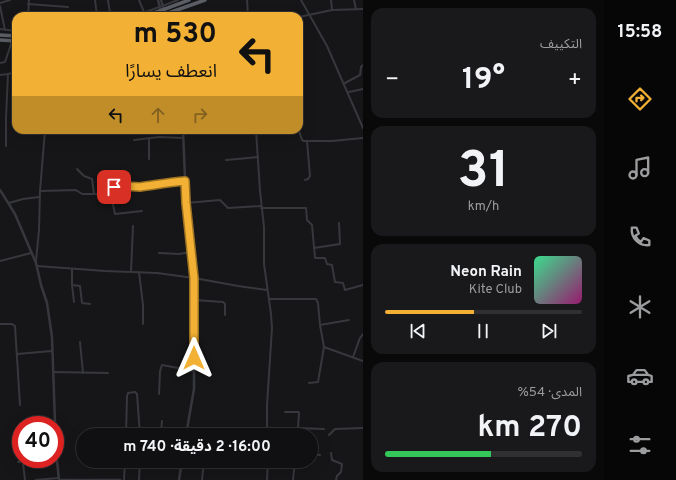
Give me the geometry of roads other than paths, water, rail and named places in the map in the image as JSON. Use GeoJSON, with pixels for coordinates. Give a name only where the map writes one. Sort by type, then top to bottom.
{"type":"FeatureCollection","features":[{"type":"Feature","properties":{"kind":"highway"},"geometry":{"type":"LineString","coordinates":[[162,12],[189,0]]}},
{"type":"Feature","properties":{"kind":"highway"},"geometry":{"type":"LineString","coordinates":[[162,12],[205,0]]}},
{"type":"Feature","properties":{"kind":"highway"},"geometry":{"type":"LineString","coordinates":[[0,35],[12,36]]}},
{"type":"Feature","properties":{"kind":"highway"},"geometry":{"type":"LineString","coordinates":[[0,40],[12,41]]}},
{"type":"Feature","properties":{"kind":"street"},"geometry":{"type":"LineString","coordinates":[[0,3],[10,0]]}},
{"type":"Feature","properties":{"kind":"street"},"geometry":{"type":"LineString","coordinates":[[28,12],[29,0]]}},
{"type":"Feature","properties":{"kind":"street"},"geometry":{"type":"LineString","coordinates":[[96,0],[97,12]]}},
{"type":"Feature","properties":{"kind":"street"},"geometry":{"type":"LineString","coordinates":[[108,0],[110,12]]}},
{"type":"Feature","properties":{"kind":"street"},"geometry":{"type":"LineString","coordinates":[[139,0],[144,12]]}},
{"type":"Feature","properties":{"kind":"street"},"geometry":{"type":"LineString","coordinates":[[158,0],[162,12]]}},
{"type":"Feature","properties":{"kind":"street"},"geometry":{"type":"LineString","coordinates":[[161,0],[162,12]]}},
{"type":"Feature","properties":{"kind":"street"},"geometry":{"type":"LineString","coordinates":[[162,12],[178,0]]}},
{"type":"Feature","properties":{"kind":"street"},"geometry":{"type":"LineString","coordinates":[[247,0],[248,12]]}},
{"type":"Feature","properties":{"kind":"street"},"geometry":{"type":"LineString","coordinates":[[302,0],[327,46],[363,128]]}},
{"type":"Feature","properties":{"kind":"street"},"geometry":{"type":"LineString","coordinates":[[331,0],[332,10]]}},
{"type":"Feature","properties":{"kind":"street"},"geometry":{"type":"LineString","coordinates":[[354,0],[356,9]]}},
{"type":"Feature","properties":{"kind":"street"},"geometry":{"type":"LineString","coordinates":[[28,4],[68,7]]}},
{"type":"Feature","properties":{"kind":"street"},"geometry":{"type":"LineString","coordinates":[[0,6],[5,30]]}},
{"type":"Feature","properties":{"kind":"street"},"geometry":{"type":"LineString","coordinates":[[303,16],[332,10],[363,9]]}},
{"type":"Feature","properties":{"kind":"street"},"geometry":{"type":"LineString","coordinates":[[0,29],[12,31]]}},
{"type":"Feature","properties":{"kind":"street"},"geometry":{"type":"LineString","coordinates":[[0,63],[5,62],[12,46]]}},
{"type":"Feature","properties":{"kind":"street"},"geometry":{"type":"LineString","coordinates":[[344,83],[360,75],[361,67],[363,65]]}},
{"type":"Feature","properties":{"kind":"street"},"geometry":{"type":"LineString","coordinates":[[0,75],[12,73]]}},
{"type":"Feature","properties":{"kind":"street"},"geometry":{"type":"LineString","coordinates":[[6,146],[8,74]]}},
{"type":"Feature","properties":{"kind":"street"},"geometry":{"type":"LineString","coordinates":[[348,92],[363,89]]}},
{"type":"Feature","properties":{"kind":"street"},"geometry":{"type":"LineString","coordinates":[[36,262],[39,230],[39,197],[45,134]]}},
{"type":"Feature","properties":{"kind":"street"},"geometry":{"type":"LineString","coordinates":[[183,134],[186,203],[194,278],[194,372],[192,400],[187,428]]}},
{"type":"Feature","properties":{"kind":"street"},"geometry":{"type":"LineString","coordinates":[[256,134],[261,207],[264,228],[264,264],[272,328],[267,428]]}},
{"type":"Feature","properties":{"kind":"street"},"geometry":{"type":"LineString","coordinates":[[300,134],[302,140],[307,141],[363,138]]}},
{"type":"Feature","properties":{"kind":"street"},"geometry":{"type":"LineString","coordinates":[[134,140],[159,137],[183,138]]}},
{"type":"Feature","properties":{"kind":"street"},"geometry":{"type":"LineString","coordinates":[[149,139],[149,159]]}},
{"type":"Feature","properties":{"kind":"street"},"geometry":{"type":"LineString","coordinates":[[305,180],[310,176],[307,141]]}},
{"type":"Feature","properties":{"kind":"street"},"geometry":{"type":"LineString","coordinates":[[226,160],[258,157]]}},
{"type":"Feature","properties":{"kind":"street"},"geometry":{"type":"LineString","coordinates":[[77,169],[84,176],[92,179],[94,194]]}},
{"type":"Feature","properties":{"kind":"street"},"geometry":{"type":"LineString","coordinates":[[40,191],[76,190],[82,194],[103,194],[118,186],[141,187],[161,183],[185,181]]}},
{"type":"Feature","properties":{"kind":"street"},"geometry":{"type":"LineString","coordinates":[[110,190],[115,214],[142,211]]}},
{"type":"Feature","properties":{"kind":"street"},"geometry":{"type":"LineString","coordinates":[[0,191],[15,214],[36,262],[49,311],[56,451],[59,479]]}},
{"type":"Feature","properties":{"kind":"street"},"geometry":{"type":"LineString","coordinates":[[8,203],[39,197]]}},
{"type":"Feature","properties":{"kind":"street"},"geometry":{"type":"LineString","coordinates":[[186,203],[220,200],[228,208],[306,208],[307,220],[312,225],[315,258],[325,258],[327,264],[332,265],[335,282],[342,283],[345,290],[363,285]]}},
{"type":"Feature","properties":{"kind":"street"},"geometry":{"type":"LineString","coordinates":[[314,248],[340,244],[339,222]]}},
{"type":"Feature","properties":{"kind":"street"},"geometry":{"type":"LineString","coordinates":[[131,272],[133,226]]}},
{"type":"Feature","properties":{"kind":"street"},"geometry":{"type":"LineString","coordinates":[[159,253],[179,254],[191,252]]}},
{"type":"Feature","properties":{"kind":"street"},"geometry":{"type":"LineString","coordinates":[[0,261],[31,253]]}},
{"type":"Feature","properties":{"kind":"street"},"geometry":{"type":"LineString","coordinates":[[37,266],[157,273],[267,290]]}},
{"type":"Feature","properties":{"kind":"street"},"geometry":{"type":"LineString","coordinates":[[72,269],[74,302]]}},
{"type":"Feature","properties":{"kind":"street"},"geometry":{"type":"LineString","coordinates":[[138,272],[143,305],[143,324]]}},
{"type":"Feature","properties":{"kind":"street"},"geometry":{"type":"LineString","coordinates":[[72,285],[80,286],[82,303],[90,304]]}},
{"type":"Feature","properties":{"kind":"street"},"geometry":{"type":"LineString","coordinates":[[269,299],[316,299],[318,303],[324,347],[318,382],[309,383]]}},
{"type":"Feature","properties":{"kind":"street"},"geometry":{"type":"LineString","coordinates":[[194,300],[223,302],[225,304],[225,315]]}},
{"type":"Feature","properties":{"kind":"street"},"geometry":{"type":"LineString","coordinates":[[320,324],[349,320]]}},
{"type":"Feature","properties":{"kind":"street"},"geometry":{"type":"LineString","coordinates":[[0,324],[14,325],[20,405]]}},
{"type":"Feature","properties":{"kind":"street"},"geometry":{"type":"LineString","coordinates":[[353,357],[363,334]]}},
{"type":"Feature","properties":{"kind":"street"},"geometry":{"type":"LineString","coordinates":[[80,342],[83,373]]}},
{"type":"Feature","properties":{"kind":"street"},"geometry":{"type":"LineString","coordinates":[[324,347],[363,361]]}},
{"type":"Feature","properties":{"kind":"street"},"geometry":{"type":"LineString","coordinates":[[17,354],[52,351]]}},
{"type":"Feature","properties":{"kind":"street"},"geometry":{"type":"LineString","coordinates":[[159,394],[162,366],[194,372]]}},
{"type":"Feature","properties":{"kind":"street"},"geometry":{"type":"LineString","coordinates":[[53,372],[108,373]]}},
{"type":"Feature","properties":{"kind":"street"},"geometry":{"type":"LineString","coordinates":[[126,428],[127,396],[129,392],[135,392],[138,394],[140,428]]}},
{"type":"Feature","properties":{"kind":"street"},"geometry":{"type":"LineString","coordinates":[[285,412],[299,412],[298,428]]}},
{"type":"Feature","properties":{"kind":"street"},"geometry":{"type":"LineString","coordinates":[[161,428],[162,421]]}},
{"type":"Feature","properties":{"kind":"street"},"geometry":{"type":"LineString","coordinates":[[329,435],[335,429],[363,428]]}},
{"type":"Feature","properties":{"kind":"street"},"geometry":{"type":"LineString","coordinates":[[318,429],[324,429]]}},
{"type":"Feature","properties":{"kind":"street"},"geometry":{"type":"LineString","coordinates":[[331,453],[332,460],[342,464],[341,472],[337,476],[336,480]]}},
{"type":"Feature","properties":{"kind":"street"},"geometry":{"type":"LineString","coordinates":[[24,468],[25,480]]}},
{"type":"Feature","properties":{"kind":"street"},"geometry":{"type":"LineString","coordinates":[[124,480],[125,468]]}},
{"type":"Feature","properties":{"kind":"street"},"geometry":{"type":"LineString","coordinates":[[140,468],[140,480]]}},
{"type":"Feature","properties":{"kind":"street"},"geometry":{"type":"LineString","coordinates":[[179,480],[181,468]]}},
{"type":"Feature","properties":{"kind":"street"},"geometry":{"type":"LineString","coordinates":[[202,480],[203,468]]}},
{"type":"Feature","properties":{"kind":"street"},"geometry":{"type":"LineString","coordinates":[[267,480],[268,468]]}},
{"type":"Feature","properties":{"kind":"street"},"geometry":{"type":"LineString","coordinates":[[293,480],[294,468]]}},
{"type":"Feature","properties":{"kind":"street"},"geometry":{"type":"LineString","coordinates":[[36,480],[120,480]]}}]}
